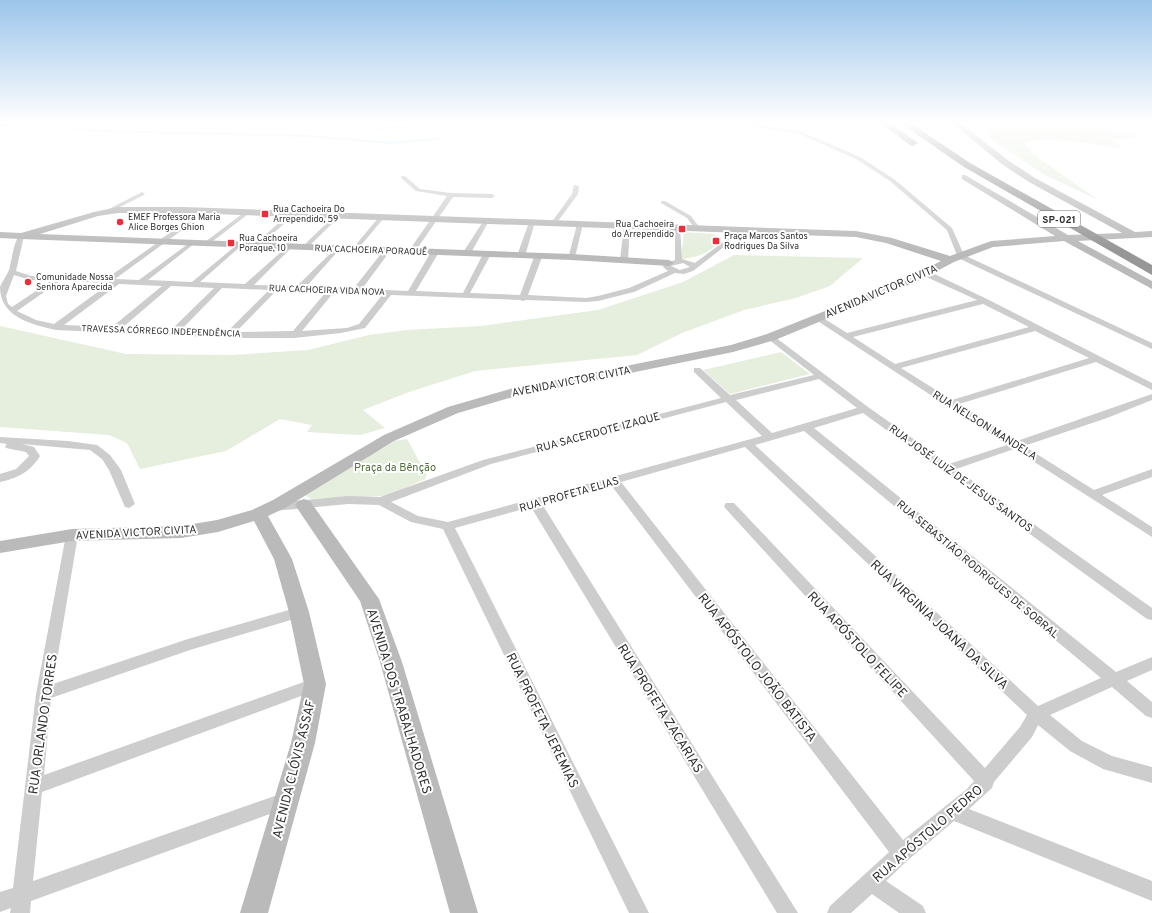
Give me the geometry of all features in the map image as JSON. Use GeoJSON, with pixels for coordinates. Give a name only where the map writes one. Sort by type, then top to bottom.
{"type":"FeatureCollection","features":[{"type":"Feature","properties":{"kind":"highway"},"geometry":{"type":"LineString","coordinates":[[947,165],[965,177]]}},
{"type":"Feature","properties":{"kind":"highway","name":"SP-021"},"geometry":{"type":"LineString","coordinates":[[966,165],[1152,271]]}},
{"type":"Feature","properties":{"kind":"highway","name":"SP-021"},"geometry":{"type":"LineString","coordinates":[[995,168],[1056,204],[1133,246]]}},
{"type":"Feature","properties":{"kind":"street"},"geometry":{"type":"LineString","coordinates":[[869,165],[914,198],[950,229],[956,239],[958,249],[956,258]]}},
{"type":"Feature","properties":{"kind":"street"},"geometry":{"type":"LineString","coordinates":[[1008,165],[1032,180],[1119,228],[1152,244]]}},
{"type":"Feature","properties":{"kind":"street"},"geometry":{"type":"LineString","coordinates":[[403,177],[418,190],[451,195],[492,196]]}},
{"type":"Feature","properties":{"kind":"street"},"geometry":{"type":"LineString","coordinates":[[965,177],[1058,234],[1152,286]]}},
{"type":"Feature","properties":{"kind":"street"},"geometry":{"type":"LineString","coordinates":[[554,223],[575,194],[576,186]]}},
{"type":"Feature","properties":{"kind":"street"},"geometry":{"type":"LineString","coordinates":[[106,212],[142,194]]}},
{"type":"Feature","properties":{"kind":"street"},"geometry":{"type":"LineString","coordinates":[[412,252],[451,195]]}},
{"type":"Feature","properties":{"kind":"street"},"geometry":{"type":"LineString","coordinates":[[663,202],[689,217],[697,228]]}},
{"type":"Feature","properties":{"kind":"street"},"geometry":{"type":"LineString","coordinates":[[59,279],[12,311],[2,298],[3,291],[12,272],[21,236],[106,212],[130,209],[826,232],[872,236],[956,258],[1152,346]]}},
{"type":"Feature","properties":{"kind":"street"},"geometry":{"type":"LineString","coordinates":[[56,327],[162,242],[205,211]]}},
{"type":"Feature","properties":{"kind":"street"},"geometry":{"type":"LineString","coordinates":[[207,244],[248,212]]}},
{"type":"Feature","properties":{"kind":"street"},"geometry":{"type":"LineString","coordinates":[[256,246],[292,214]]}},
{"type":"Feature","properties":{"kind":"street"},"geometry":{"type":"LineString","coordinates":[[305,247],[337,216]]}},
{"type":"Feature","properties":{"kind":"street"},"geometry":{"type":"LineString","coordinates":[[355,249],[381,218]]}},
{"type":"Feature","properties":{"kind":"street"},"geometry":{"type":"LineString","coordinates":[[466,254],[486,221]]}},
{"type":"Feature","properties":{"kind":"street"},"geometry":{"type":"LineString","coordinates":[[521,256],[532,222]]}},
{"type":"Feature","properties":{"kind":"street"},"geometry":{"type":"LineString","coordinates":[[571,257],[580,224]]}},
{"type":"Feature","properties":{"kind":"street"},"geometry":{"type":"LineString","coordinates":[[624,260],[627,226]]}},
{"type":"Feature","properties":{"kind":"street"},"geometry":{"type":"LineString","coordinates":[[677,227],[677,264]]}},
{"type":"Feature","properties":{"kind":"street"},"geometry":{"type":"LineString","coordinates":[[677,264],[690,271],[744,230]]}},
{"type":"Feature","properties":{"kind":"street","name":"AVENIDA VICTOR CIVITA"},"geometry":{"type":"LineString","coordinates":[[0,547],[72,535],[181,532],[218,526],[264,510],[389,438],[453,410],[510,393],[733,348],[771,337],[991,244],[1050,239],[1152,234]]}},
{"type":"Feature","properties":{"kind":"street","name":"RUA CACHOEIRA PORAQUÊ"},"geometry":{"type":"LineString","coordinates":[[0,235],[571,257],[677,264]]}},
{"type":"Feature","properties":{"kind":"street"},"geometry":{"type":"LineString","coordinates":[[142,281],[192,243]]}},
{"type":"Feature","properties":{"kind":"street"},"geometry":{"type":"LineString","coordinates":[[194,284],[239,245]]}},
{"type":"Feature","properties":{"kind":"street"},"geometry":{"type":"LineString","coordinates":[[248,286],[289,247]]}},
{"type":"Feature","properties":{"kind":"street"},"geometry":{"type":"LineString","coordinates":[[300,288],[337,249]]}},
{"type":"Feature","properties":{"kind":"street"},"geometry":{"type":"LineString","coordinates":[[356,291],[386,251]]}},
{"type":"Feature","properties":{"kind":"street"},"geometry":{"type":"LineString","coordinates":[[410,294],[435,252]]}},
{"type":"Feature","properties":{"kind":"street"},"geometry":{"type":"LineString","coordinates":[[465,296],[487,254]]}},
{"type":"Feature","properties":{"kind":"street"},"geometry":{"type":"LineString","coordinates":[[523,299],[538,256]]}},
{"type":"Feature","properties":{"kind":"street"},"geometry":{"type":"LineString","coordinates":[[677,264],[706,258]]}},
{"type":"Feature","properties":{"kind":"street"},"geometry":{"type":"LineString","coordinates":[[677,264],[694,267]]}},
{"type":"Feature","properties":{"kind":"street","name":"RUA CACHOEIRA VIDA NOVA"},"geometry":{"type":"LineString","coordinates":[[12,272],[30,278],[170,282],[523,299],[586,300],[612,298],[634,290],[677,264]]}},
{"type":"Feature","properties":{"kind":"street"},"geometry":{"type":"LineString","coordinates":[[925,273],[984,301],[1152,387]]}},
{"type":"Feature","properties":{"kind":"street"},"geometry":{"type":"LineString","coordinates":[[115,329],[170,282]]}},
{"type":"Feature","properties":{"kind":"street"},"geometry":{"type":"LineString","coordinates":[[174,332],[221,285]]}},
{"type":"Feature","properties":{"kind":"street"},"geometry":{"type":"LineString","coordinates":[[229,335],[275,288]]}},
{"type":"Feature","properties":{"kind":"street"},"geometry":{"type":"LineString","coordinates":[[294,335],[332,290]]}},
{"type":"Feature","properties":{"kind":"street","name":"TRAVESSA CÓRREGO INDEPENDÊNCIA"},"geometry":{"type":"LineString","coordinates":[[12,311],[31,321],[56,327],[229,335],[294,335],[357,328],[364,324],[389,292]]}},
{"type":"Feature","properties":{"kind":"street"},"geometry":{"type":"LineString","coordinates":[[846,336],[984,301]]}},
{"type":"Feature","properties":{"kind":"street","name":"RUA NELSON MANDELA"},"geometry":{"type":"LineString","coordinates":[[818,318],[950,404],[1094,494],[1152,533]]}},
{"type":"Feature","properties":{"kind":"street"},"geometry":{"type":"LineString","coordinates":[[893,367],[1035,328]]}},
{"type":"Feature","properties":{"kind":"street","name":"RUA JOSÉ LUIZ DE JESUS SANTOS"},"geometry":{"type":"LineString","coordinates":[[771,337],[864,409],[1152,616]]}},
{"type":"Feature","properties":{"kind":"street"},"geometry":{"type":"LineString","coordinates":[[950,404],[1096,359]]}},
{"type":"Feature","properties":{"kind":"street"},"geometry":{"type":"LineString","coordinates":[[697,370],[770,437]]}},
{"type":"Feature","properties":{"kind":"street","name":"RUA SACERDOTE IZAQUE"},"geometry":{"type":"LineString","coordinates":[[381,501],[488,462],[728,398],[820,376]]}},
{"type":"Feature","properties":{"kind":"street"},"geometry":{"type":"LineString","coordinates":[[948,468],[1152,397]]}},
{"type":"Feature","properties":{"kind":"street","name":"RUA PROFETA ELIAS"},"geometry":{"type":"LineString","coordinates":[[264,510],[304,504],[348,500],[381,501],[403,514],[448,526],[747,444],[864,409]]}},
{"type":"Feature","properties":{"kind":"street","name":"RUA SEBASTIÃO RODRIGUES DE SOBRAL"},"geometry":{"type":"LineString","coordinates":[[806,427],[1152,711]]}},
{"type":"Feature","properties":{"kind":"street"},"geometry":{"type":"LineString","coordinates":[[0,440],[93,447],[106,457],[115,470],[129,504]]}},
{"type":"Feature","properties":{"kind":"street"},"geometry":{"type":"LineString","coordinates":[[0,444],[30,449],[35,456],[25,470],[15,475],[0,478]]}},
{"type":"Feature","properties":{"kind":"street","name":"RUA VIRGINIA JOANA DA SILVA"},"geometry":{"type":"LineString","coordinates":[[747,444],[1036,714],[1076,746],[1109,763],[1152,775]]}},
{"type":"Feature","properties":{"kind":"street"},"geometry":{"type":"LineString","coordinates":[[1094,494],[1152,473]]}},
{"type":"Feature","properties":{"kind":"street","name":"RUA APÓSTOLO JOÃO BATISTA"},"geometry":{"type":"LineString","coordinates":[[614,481],[901,854]]}},
{"type":"Feature","properties":{"kind":"street","name":"RUA PROFETA ZACARIAS"},"geometry":{"type":"LineString","coordinates":[[535,503],[788,913]]}},
{"type":"Feature","properties":{"kind":"street","name":"AVENIDA DOS TRABALHADORES"},"geometry":{"type":"LineString","coordinates":[[304,504],[369,599],[391,662],[464,913]]}},
{"type":"Feature","properties":{"kind":"street","name":"RUA APÓSTOLO FELIPE"},"geometry":{"type":"LineString","coordinates":[[730,506],[986,782]]}},
{"type":"Feature","properties":{"kind":"street","name":"AVENIDA CLÓVIS ASSAF"},"geometry":{"type":"LineString","coordinates":[[254,913],[303,743],[315,684],[299,612],[283,559],[264,510]]}},
{"type":"Feature","properties":{"kind":"street","name":"RUA PROFETA JEREMIAS"},"geometry":{"type":"LineString","coordinates":[[448,526],[639,913]]}},
{"type":"Feature","properties":{"kind":"street","name":"RUA ORLANDO TORRES"},"geometry":{"type":"LineString","coordinates":[[20,913],[44,694],[72,535]]}},
{"type":"Feature","properties":{"kind":"street"},"geometry":{"type":"LineString","coordinates":[[44,694],[188,645],[299,612]]}},
{"type":"Feature","properties":{"kind":"street"},"geometry":{"type":"LineString","coordinates":[[1036,714],[1152,663]]}},
{"type":"Feature","properties":{"kind":"street"},"geometry":{"type":"LineString","coordinates":[[33,787],[315,684]]}},
{"type":"Feature","properties":{"kind":"street","name":"RUA APÓSTOLO PEDRO"},"geometry":{"type":"LineString","coordinates":[[837,913],[901,854],[953,812],[986,782],[1026,732],[1036,714]]}},
{"type":"Feature","properties":{"kind":"street"},"geometry":{"type":"LineString","coordinates":[[0,902],[287,800]]}},
{"type":"Feature","properties":{"kind":"street"},"geometry":{"type":"LineString","coordinates":[[953,812],[1152,891]]}},
{"type":"Feature","properties":{"kind":"street"},"geometry":{"type":"LineString","coordinates":[[871,882],[916,913]]}},
{"type":"Feature","properties":{"kind":"green space"},"geometry":{"type":"Polygon","coordinates":[[[1029,165],[1048,165],[1098,200],[1043,174],[1029,165]]]}},
{"type":"Feature","properties":{"kind":"green space"},"geometry":{"type":"Polygon","coordinates":[[[684,232],[713,234],[722,238],[709,251],[681,259],[684,232]]]}},
{"type":"Feature","properties":{"kind":"green space"},"geometry":{"type":"Polygon","coordinates":[[[734,255],[863,258],[830,286],[796,298],[744,310],[682,333],[637,355],[475,371],[409,392],[363,410],[385,428],[360,435],[307,432],[312,425],[280,419],[226,451],[140,469],[127,443],[109,435],[0,427],[0,326],[126,354],[232,355],[308,350],[369,335],[407,330],[481,326],[598,310],[683,282],[734,255]]]}},
{"type":"Feature","properties":{"kind":"green space"},"geometry":{"type":"Polygon","coordinates":[[[781,352],[810,374],[730,394],[703,370],[781,352]]]}},
{"type":"Feature","properties":{"kind":"green space","name":"Praça da Bênção"},"geometry":{"type":"Polygon","coordinates":[[[407,439],[427,475],[425,479],[394,493],[382,496],[311,499],[305,495],[307,490],[395,441],[407,439]]]}},
{"type":"Feature","properties":{"kind":"place","name":"Rua Cachoeira Do Arrependido, 59"},"geometry":{"type":"Point","coordinates":[265,214]}},
{"type":"Feature","properties":{"kind":"place","name":"EMEF Professora Maria Alice Borges Ghion"},"geometry":{"type":"Point","coordinates":[120,222]}},
{"type":"Feature","properties":{"kind":"place","name":"Rua Cachoeira do Arrependido"},"geometry":{"type":"Point","coordinates":[682,229]}},
{"type":"Feature","properties":{"kind":"place","name":"Praça Marcos Santos Rodrigues Da Silva"},"geometry":{"type":"Point","coordinates":[716,241]}},
{"type":"Feature","properties":{"kind":"place","name":"Rua Cachoeira Poraque, 10"},"geometry":{"type":"Point","coordinates":[231,243]}},
{"type":"Feature","properties":{"kind":"place","name":"Comunidade Nossa Senhora Aparecida"},"geometry":{"type":"Point","coordinates":[28,282]}}]}
